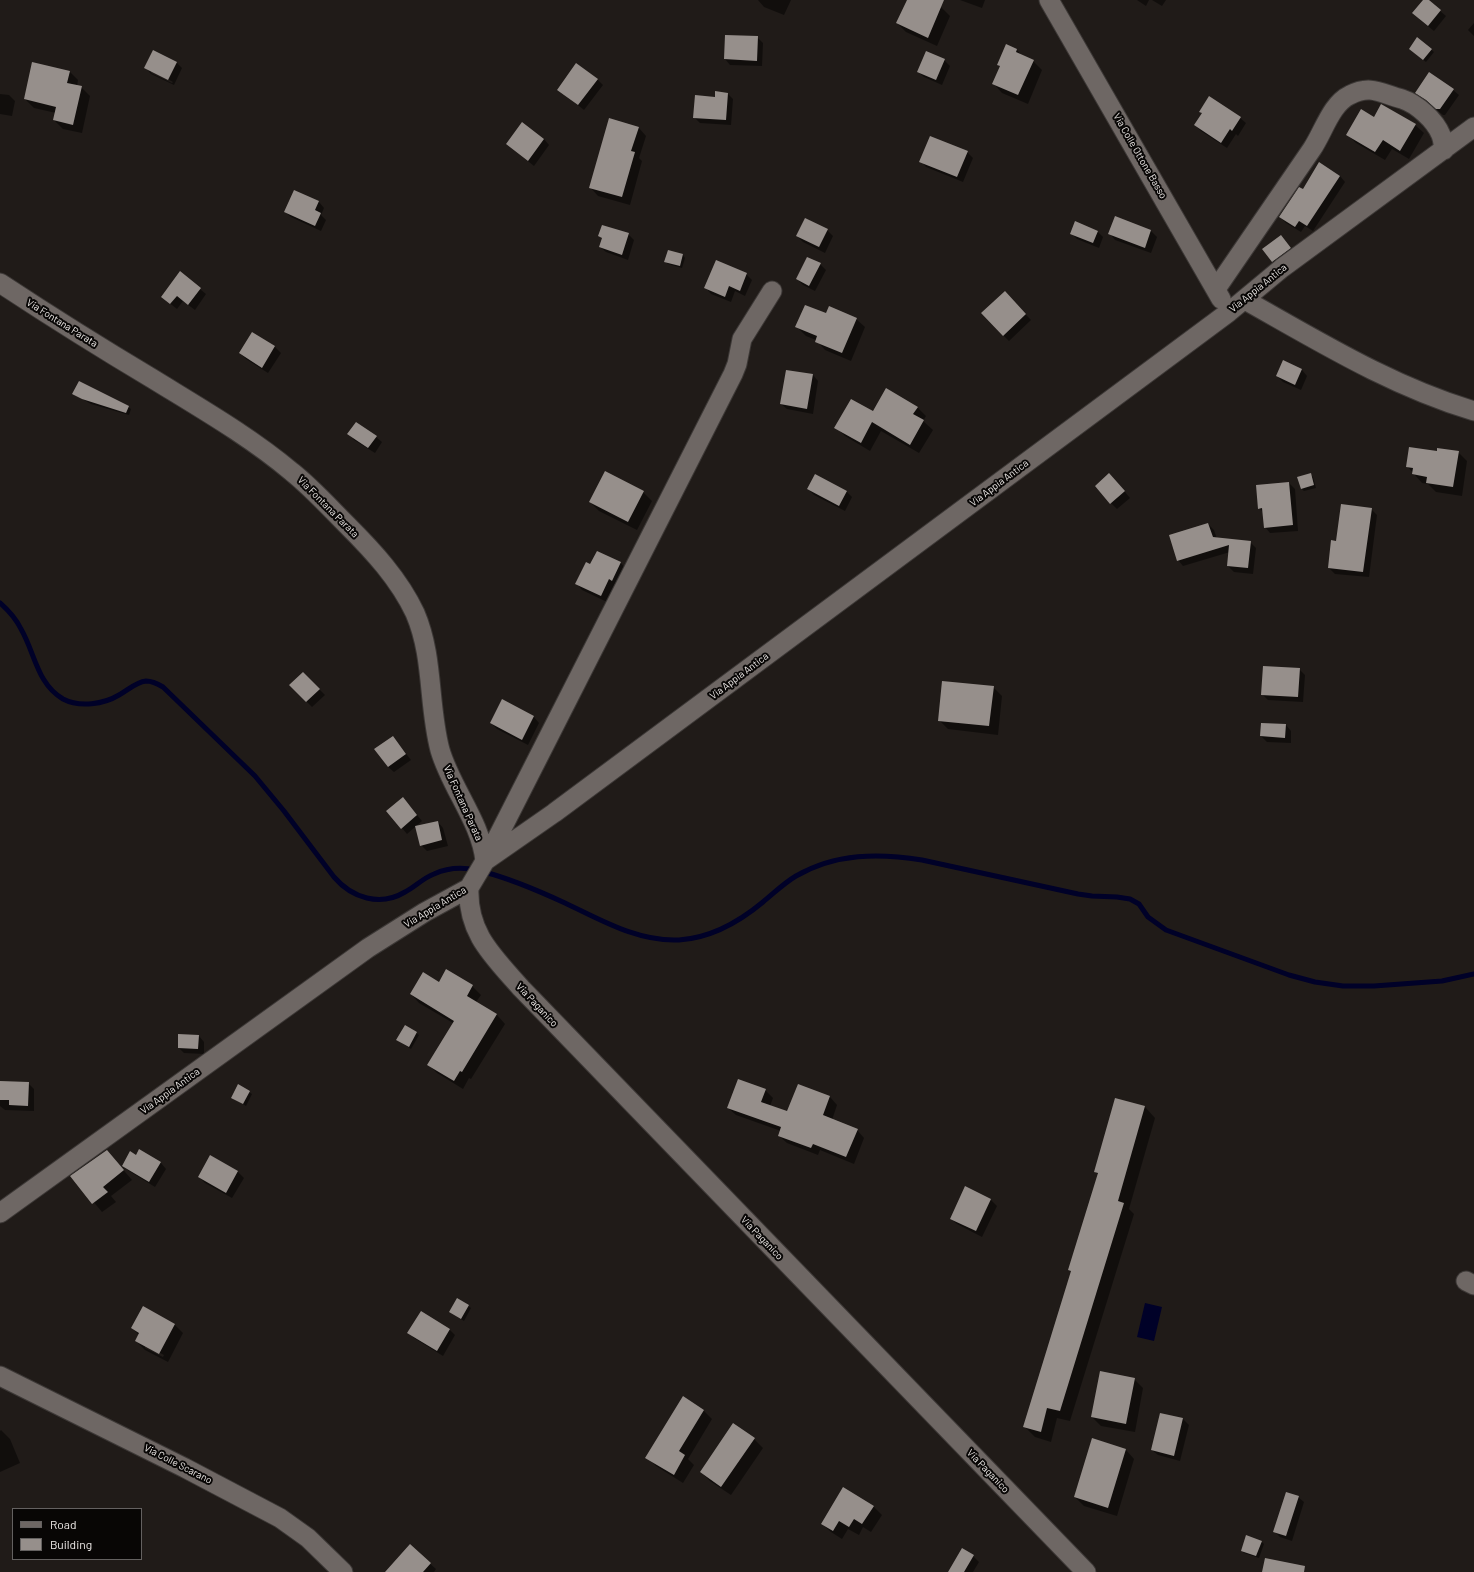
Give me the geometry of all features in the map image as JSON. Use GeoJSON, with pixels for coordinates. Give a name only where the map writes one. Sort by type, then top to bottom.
{"type":"FeatureCollection","features":[{"type":"Feature","properties":{"kind":"street","name":"Via Colle Ottone Basso"},"geometry":{"type":"LineString","coordinates":[[1049,0],[1229,312]]}},
{"type":"Feature","properties":{"kind":"street"},"geometry":{"type":"LineString","coordinates":[[1216,289],[1313,147],[1336,106],[1349,95],[1363,89],[1369,89],[1411,103],[1436,126],[1441,135],[1444,150]]}},
{"type":"Feature","properties":{"kind":"street","name":"Via Appia Antica"},"geometry":{"type":"LineString","coordinates":[[0,1213],[368,948],[425,912],[469,888],[486,861],[534,828],[1229,312],[1282,268],[1474,127]]}},
{"type":"Feature","properties":{"kind":"street","name":"Via Fontana Parata"},"geometry":{"type":"LineString","coordinates":[[0,283],[218,419],[274,457],[305,483],[380,560],[406,596],[420,626],[428,655],[433,713],[441,751],[446,768],[479,837],[486,861]]}},
{"type":"Feature","properties":{"kind":"street"},"geometry":{"type":"LineString","coordinates":[[486,861],[733,374],[737,364],[742,339],[772,290]]}},
{"type":"Feature","properties":{"kind":"street"},"geometry":{"type":"LineString","coordinates":[[1245,300],[1386,378],[1408,388],[1474,411]]}},
{"type":"Feature","properties":{"kind":"street"},"geometry":{"type":"LineString","coordinates":[[512,810],[534,828]]}},
{"type":"Feature","properties":{"kind":"street","name":"Via Paganico"},"geometry":{"type":"LineString","coordinates":[[469,888],[469,910],[476,931],[490,951],[521,988],[1086,1572]]}},
{"type":"Feature","properties":{"kind":"street","name":"Via Colle Scarano"},"geometry":{"type":"LineString","coordinates":[[0,1376],[186,1468],[280,1518],[308,1538],[343,1572]]}},
{"type":"Feature","properties":{"kind":"water"},"geometry":{"type":"Polygon","coordinates":[[[1145,1303],[1162,1307],[1154,1341],[1137,1337],[1145,1303]]]}},
{"type":"Feature","properties":{"kind":"building"},"geometry":{"type":"Polygon","coordinates":[[[907,0],[944,0],[928,38],[896,23],[907,0]]]}},
{"type":"Feature","properties":{"kind":"building"},"geometry":{"type":"Polygon","coordinates":[[[1423,0],[1429,0],[1441,10],[1428,26],[1412,13],[1423,0]]]}},
{"type":"Feature","properties":{"kind":"building"},"geometry":{"type":"Polygon","coordinates":[[[725,35],[758,36],[757,61],[724,59],[725,35]]]}},
{"type":"Feature","properties":{"kind":"building"},"geometry":{"type":"Polygon","coordinates":[[[1417,37],[1432,49],[1423,60],[1409,49],[1417,37]]]}},
{"type":"Feature","properties":{"kind":"building"},"geometry":{"type":"Polygon","coordinates":[[[1006,44],[1017,49],[1016,52],[1034,60],[1018,95],[992,84],[1000,66],[997,65],[1006,44]]]}},
{"type":"Feature","properties":{"kind":"building"},"geometry":{"type":"Polygon","coordinates":[[[153,50],[177,62],[168,80],[144,68],[153,50]]]}},
{"type":"Feature","properties":{"kind":"building"},"geometry":{"type":"Polygon","coordinates":[[[926,51],[945,59],[936,80],[917,72],[926,51]]]}},
{"type":"Feature","properties":{"kind":"building"},"geometry":{"type":"Polygon","coordinates":[[[32,62],[70,71],[67,83],[82,86],[73,125],[53,120],[56,107],[24,99],[32,62]]]}},
{"type":"Feature","properties":{"kind":"building"},"geometry":{"type":"Polygon","coordinates":[[[576,63],[598,79],[578,105],[557,90],[576,63]]]}},
{"type":"Feature","properties":{"kind":"building"},"geometry":{"type":"Polygon","coordinates":[[[1429,72],[1454,89],[1440,109],[1436,109],[1415,93],[1429,72]]]}},
{"type":"Feature","properties":{"kind":"building"},"geometry":{"type":"Polygon","coordinates":[[[715,91],[728,93],[726,120],[693,118],[695,95],[715,97],[715,91]]]}},
{"type":"Feature","properties":{"kind":"building"},"geometry":{"type":"Polygon","coordinates":[[[1209,96],[1241,117],[1232,131],[1230,129],[1221,143],[1194,125],[1202,113],[1199,112],[1209,96]]]}},
{"type":"Feature","properties":{"kind":"building"},"geometry":{"type":"Polygon","coordinates":[[[1381,104],[1416,124],[1400,151],[1383,140],[1375,152],[1346,135],[1361,109],[1374,117],[1381,104]]]}},
{"type":"Feature","properties":{"kind":"building"},"geometry":{"type":"Polygon","coordinates":[[[609,118],[639,127],[631,151],[635,152],[622,197],[589,188],[609,118]]]}},
{"type":"Feature","properties":{"kind":"building"},"geometry":{"type":"Polygon","coordinates":[[[522,122],[544,139],[528,161],[506,144],[522,122]]]}},
{"type":"Feature","properties":{"kind":"building"},"geometry":{"type":"Polygon","coordinates":[[[930,136],[968,151],[957,177],[919,162],[930,136]]]}},
{"type":"Feature","properties":{"kind":"building"},"geometry":{"type":"Polygon","coordinates":[[[1319,162],[1340,176],[1307,226],[1299,221],[1295,227],[1279,217],[1299,187],[1303,189],[1319,162]]]}},
{"type":"Feature","properties":{"kind":"building"},"geometry":{"type":"Polygon","coordinates":[[[294,190],[319,201],[315,210],[321,213],[315,226],[284,212],[294,190]]]}},
{"type":"Feature","properties":{"kind":"building"},"geometry":{"type":"Polygon","coordinates":[[[1115,216],[1151,230],[1145,248],[1108,234],[1115,216]]]}},
{"type":"Feature","properties":{"kind":"building"},"geometry":{"type":"Polygon","coordinates":[[[805,218],[828,229],[819,247],[796,236],[805,218]]]}},
{"type":"Feature","properties":{"kind":"building"},"geometry":{"type":"Polygon","coordinates":[[[1075,221],[1098,231],[1093,243],[1070,234],[1075,221]]]}},
{"type":"Feature","properties":{"kind":"building"},"geometry":{"type":"Polygon","coordinates":[[[602,225],[629,233],[622,255],[599,247],[602,238],[598,236],[602,225]]]}},
{"type":"Feature","properties":{"kind":"building"},"geometry":{"type":"Polygon","coordinates":[[[1281,235],[1291,248],[1272,262],[1262,249],[1281,235]]]}},
{"type":"Feature","properties":{"kind":"building"},"geometry":{"type":"Polygon","coordinates":[[[668,250],[683,254],[680,266],[664,262],[668,250]]]}},
{"type":"Feature","properties":{"kind":"building"},"geometry":{"type":"Polygon","coordinates":[[[807,257],[821,263],[809,286],[796,279],[807,257]]]}},
{"type":"Feature","properties":{"kind":"building"},"geometry":{"type":"Polygon","coordinates":[[[716,260],[747,273],[740,291],[729,286],[725,297],[704,288],[716,260]]]}},
{"type":"Feature","properties":{"kind":"building"},"geometry":{"type":"Polygon","coordinates":[[[180,271],[201,288],[188,305],[177,296],[170,304],[161,297],[180,271]]]}},
{"type":"Feature","properties":{"kind":"building"},"geometry":{"type":"Polygon","coordinates":[[[1005,291],[1026,314],[1003,336],[981,313],[1005,291]]]}},
{"type":"Feature","properties":{"kind":"building"},"geometry":{"type":"Polygon","coordinates":[[[805,305],[826,313],[829,306],[857,318],[842,353],[815,342],[817,336],[795,327],[805,305]]]}},
{"type":"Feature","properties":{"kind":"building"},"geometry":{"type":"Polygon","coordinates":[[[252,332],[275,346],[262,368],[239,353],[252,332]]]}},
{"type":"Feature","properties":{"kind":"building"},"geometry":{"type":"Polygon","coordinates":[[[1283,360],[1302,369],[1295,385],[1276,376],[1283,360]]]}},
{"type":"Feature","properties":{"kind":"building"},"geometry":{"type":"Polygon","coordinates":[[[786,370],[813,374],[807,409],[780,404],[786,370]]]}},
{"type":"Feature","properties":{"kind":"building"},"geometry":{"type":"Polygon","coordinates":[[[79,381],[129,406],[126,413],[82,399],[72,394],[79,381]]]}},
{"type":"Feature","properties":{"kind":"building"},"geometry":{"type":"Polygon","coordinates":[[[886,388],[918,407],[913,414],[924,420],[910,445],[872,422],[861,443],[834,428],[851,399],[873,411],[886,388]]]}},
{"type":"Feature","properties":{"kind":"building"},"geometry":{"type":"Polygon","coordinates":[[[356,422],[377,436],[368,448],[347,434],[356,422]]]}},
{"type":"Feature","properties":{"kind":"building"},"geometry":{"type":"Polygon","coordinates":[[[1409,447],[1437,451],[1437,448],[1459,451],[1453,487],[1426,483],[1427,477],[1412,474],[1413,468],[1406,467],[1409,447]]]}},
{"type":"Feature","properties":{"kind":"building"},"geometry":{"type":"Polygon","coordinates":[[[605,471],[644,491],[628,522],[589,502],[605,471]]]}},
{"type":"Feature","properties":{"kind":"building"},"geometry":{"type":"Polygon","coordinates":[[[1109,473],[1125,491],[1110,504],[1095,486],[1109,473]]]}},
{"type":"Feature","properties":{"kind":"building"},"geometry":{"type":"Polygon","coordinates":[[[1311,473],[1314,485],[1301,489],[1297,477],[1311,473]]]}},
{"type":"Feature","properties":{"kind":"building"},"geometry":{"type":"Polygon","coordinates":[[[815,474],[847,491],[839,506],[807,489],[815,474]]]}},
{"type":"Feature","properties":{"kind":"building"},"geometry":{"type":"Polygon","coordinates":[[[1289,482],[1293,525],[1264,528],[1262,508],[1258,509],[1256,485],[1289,482]]]}},
{"type":"Feature","properties":{"kind":"building"},"geometry":{"type":"Polygon","coordinates":[[[1341,504],[1372,508],[1363,572],[1328,568],[1331,540],[1336,541],[1341,504]]]}},
{"type":"Feature","properties":{"kind":"building"},"geometry":{"type":"Polygon","coordinates":[[[1208,523],[1213,537],[1251,541],[1248,568],[1227,566],[1229,545],[1177,561],[1169,535],[1208,523]]]}},
{"type":"Feature","properties":{"kind":"building"},"geometry":{"type":"Polygon","coordinates":[[[597,551],[621,562],[612,581],[609,579],[601,596],[575,584],[586,562],[590,564],[597,551]]]}},
{"type":"Feature","properties":{"kind":"building"},"geometry":{"type":"Polygon","coordinates":[[[1263,666],[1300,668],[1298,697],[1261,695],[1263,666]]]}},
{"type":"Feature","properties":{"kind":"building"},"geometry":{"type":"Polygon","coordinates":[[[303,672],[320,689],[306,702],[289,685],[303,672]]]}},
{"type":"Feature","properties":{"kind":"building"},"geometry":{"type":"Polygon","coordinates":[[[942,681],[994,686],[989,726],[938,721],[942,681]]]}},
{"type":"Feature","properties":{"kind":"building"},"geometry":{"type":"Polygon","coordinates":[[[502,699],[534,716],[522,740],[490,723],[502,699]]]}},
{"type":"Feature","properties":{"kind":"building"},"geometry":{"type":"Polygon","coordinates":[[[1261,723],[1286,724],[1285,738],[1260,736],[1261,723]]]}},
{"type":"Feature","properties":{"kind":"building"},"geometry":{"type":"Polygon","coordinates":[[[393,736],[406,754],[388,767],[374,749],[393,736]]]}},
{"type":"Feature","properties":{"kind":"building"},"geometry":{"type":"Polygon","coordinates":[[[403,797],[417,815],[401,829],[386,811],[403,797]]]}},
{"type":"Feature","properties":{"kind":"building"},"geometry":{"type":"Polygon","coordinates":[[[438,821],[442,840],[420,846],[415,826],[438,821]]]}},
{"type":"Feature","properties":{"kind":"building"},"geometry":{"type":"Polygon","coordinates":[[[446,969],[473,985],[467,996],[497,1014],[462,1072],[460,1071],[454,1081],[427,1065],[454,1021],[410,994],[423,972],[439,982],[446,969]]]}},
{"type":"Feature","properties":{"kind":"building"},"geometry":{"type":"Polygon","coordinates":[[[405,1025],[417,1032],[409,1047],[396,1040],[405,1025]]]}},
{"type":"Feature","properties":{"kind":"building"},"geometry":{"type":"Polygon","coordinates":[[[178,1034],[199,1035],[198,1049],[178,1048],[178,1034]]]}},
{"type":"Feature","properties":{"kind":"building"},"geometry":{"type":"Polygon","coordinates":[[[738,1079],[766,1089],[761,1102],[787,1111],[798,1084],[830,1096],[823,1115],[858,1129],[846,1157],[813,1144],[811,1148],[778,1136],[781,1127],[727,1108],[738,1079]]]}},
{"type":"Feature","properties":{"kind":"building"},"geometry":{"type":"Polygon","coordinates":[[[0,1081],[29,1082],[28,1106],[9,1105],[9,1100],[0,1100],[0,1081]]]}},
{"type":"Feature","properties":{"kind":"building"},"geometry":{"type":"Polygon","coordinates":[[[238,1084],[250,1091],[243,1104],[231,1098],[238,1084]]]}},
{"type":"Feature","properties":{"kind":"building"},"geometry":{"type":"Polygon","coordinates":[[[1115,1098],[1145,1106],[1118,1201],[1124,1203],[1060,1411],[1047,1408],[1041,1432],[1023,1427],[1071,1271],[1068,1270],[1098,1173],[1094,1172],[1115,1098]]]}},
{"type":"Feature","properties":{"kind":"building"},"geometry":{"type":"Polygon","coordinates":[[[139,1149],[161,1162],[149,1182],[122,1166],[130,1151],[136,1155],[139,1149]]]}},
{"type":"Feature","properties":{"kind":"building"},"geometry":{"type":"Polygon","coordinates":[[[107,1150],[124,1170],[103,1187],[108,1192],[92,1204],[70,1176],[107,1150]]]}},
{"type":"Feature","properties":{"kind":"building"},"geometry":{"type":"Polygon","coordinates":[[[210,1155],[238,1171],[226,1193],[198,1177],[210,1155]]]}},
{"type":"Feature","properties":{"kind":"building"},"geometry":{"type":"Polygon","coordinates":[[[965,1186],[991,1199],[976,1231],[950,1219],[965,1186]]]}},
{"type":"Feature","properties":{"kind":"building"},"geometry":{"type":"Polygon","coordinates":[[[457,1298],[469,1305],[461,1319],[449,1312],[457,1298]]]}},
{"type":"Feature","properties":{"kind":"building"},"geometry":{"type":"Polygon","coordinates":[[[143,1306],[175,1324],[159,1354],[135,1341],[139,1333],[131,1328],[143,1306]]]}},
{"type":"Feature","properties":{"kind":"building"},"geometry":{"type":"Polygon","coordinates":[[[421,1311],[450,1329],[437,1351],[407,1333],[421,1311]]]}},
{"type":"Feature","properties":{"kind":"building"},"geometry":{"type":"Polygon","coordinates":[[[1100,1371],[1135,1378],[1126,1424],[1091,1417],[1100,1371]]]}},
{"type":"Feature","properties":{"kind":"building"},"geometry":{"type":"Polygon","coordinates":[[[683,1396],[704,1410],[679,1451],[685,1455],[674,1475],[645,1458],[683,1396]]]}},
{"type":"Feature","properties":{"kind":"building"},"geometry":{"type":"Polygon","coordinates":[[[1160,1413],[1183,1418],[1174,1456],[1151,1450],[1160,1413]]]}},
{"type":"Feature","properties":{"kind":"building"},"geometry":{"type":"Polygon","coordinates":[[[733,1423],[755,1438],[721,1487],[700,1472],[733,1423]]]}},
{"type":"Feature","properties":{"kind":"building"},"geometry":{"type":"Polygon","coordinates":[[[1092,1438],[1126,1449],[1108,1508],[1074,1497],[1092,1438]]]}},
{"type":"Feature","properties":{"kind":"building"},"geometry":{"type":"Polygon","coordinates":[[[843,1487],[874,1506],[862,1524],[854,1519],[849,1527],[839,1521],[833,1531],[821,1524],[843,1487]]]}},
{"type":"Feature","properties":{"kind":"building"},"geometry":{"type":"Polygon","coordinates":[[[1286,1492],[1299,1496],[1286,1536],[1273,1532],[1286,1492]]]}},
{"type":"Feature","properties":{"kind":"building"},"geometry":{"type":"Polygon","coordinates":[[[1246,1535],[1262,1541],[1256,1556],[1241,1551],[1246,1535]]]}},
{"type":"Feature","properties":{"kind":"building"},"geometry":{"type":"Polygon","coordinates":[[[410,1544],[431,1563],[423,1572],[385,1572],[410,1544]]]}},
{"type":"Feature","properties":{"kind":"building"},"geometry":{"type":"Polygon","coordinates":[[[962,1548],[974,1555],[964,1572],[948,1572],[962,1548]]]}},
{"type":"Feature","properties":{"kind":"building"},"geometry":{"type":"Polygon","coordinates":[[[1265,1558],[1305,1566],[1304,1572],[1262,1572],[1265,1558]]]}},
{"type":"Feature","properties":{"kind":"waterway"},"geometry":{"type":"LineString","coordinates":[[0,603],[12,615],[19,625],[47,685],[54,693],[63,699],[70,702],[92,704],[106,701],[135,685],[146,681],[163,687],[255,776],[284,811],[334,877],[349,890],[367,898],[386,899],[396,897],[426,878],[444,870],[476,870]]}},
{"type":"Feature","properties":{"kind":"waterway"},"geometry":{"type":"LineString","coordinates":[[484,872],[525,886],[606,923],[634,934],[664,940],[679,940],[691,939],[724,928],[754,909],[796,876],[811,868],[842,859],[890,856],[922,860],[1078,894],[1130,899],[1139,904],[1148,917],[1166,930],[1289,975],[1315,982],[1343,986],[1374,986],[1442,981],[1474,974]]}}]}
